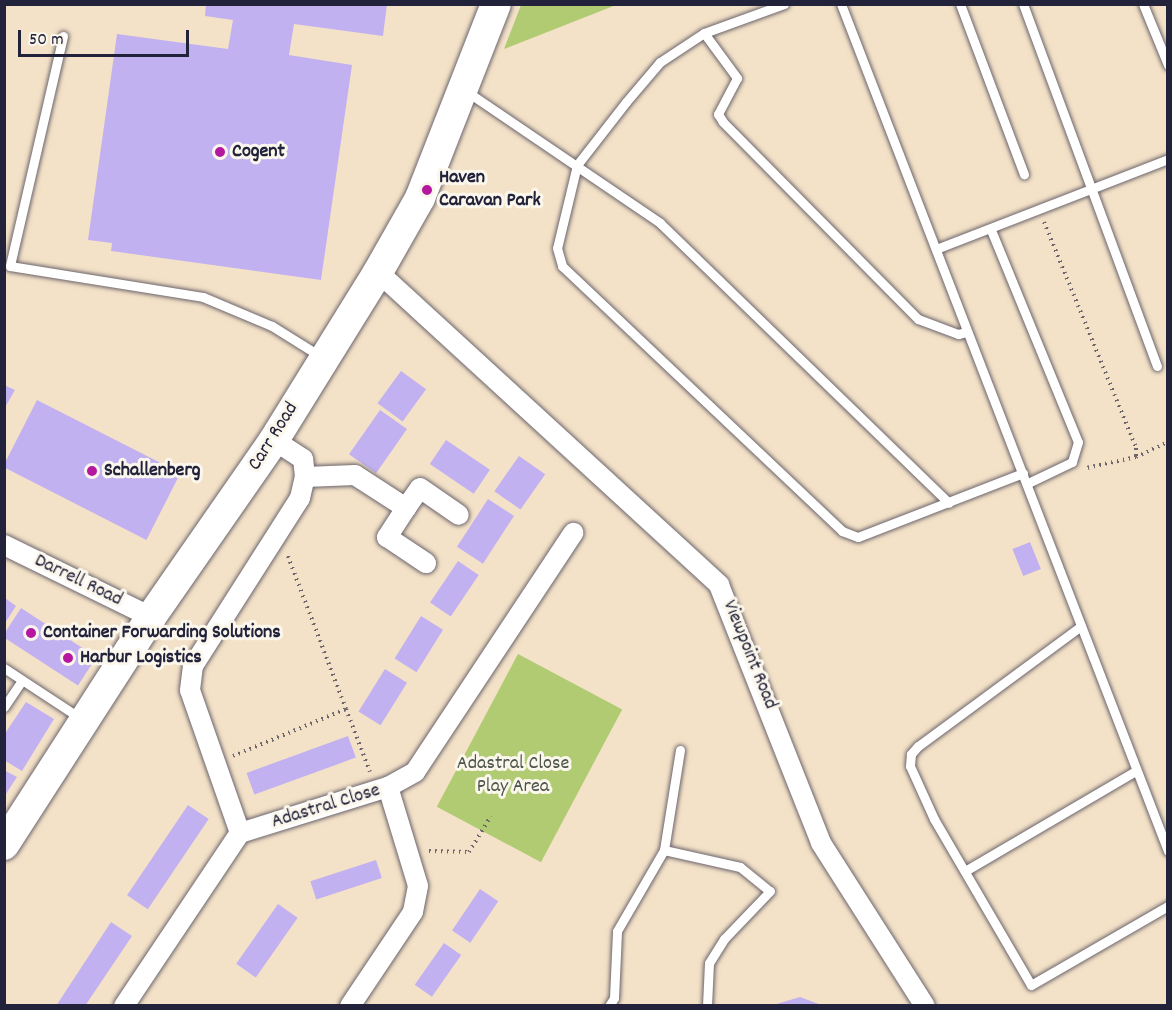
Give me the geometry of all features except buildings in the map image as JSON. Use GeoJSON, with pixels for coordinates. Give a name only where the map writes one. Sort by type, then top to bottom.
{"type":"FeatureCollection","features":[{"type":"Feature","properties":{"kind":"main road","name":"Carr Road"},"geometry":{"type":"LineString","coordinates":[[4,845],[86,722],[151,617],[274,440],[322,357],[378,272],[420,198],[496,4]]}},
{"type":"Feature","properties":{"kind":"street","name":"Viewpoint Road"},"geometry":{"type":"LineString","coordinates":[[378,272],[719,585],[820,843],[925,1005]]}},
{"type":"Feature","properties":{"kind":"street"},"geometry":{"type":"LineString","coordinates":[[124,1005],[240,833],[190,690],[193,666],[300,498],[305,477],[303,459],[274,440]]}},
{"type":"Feature","properties":{"kind":"street"},"geometry":{"type":"LineString","coordinates":[[305,477],[355,475],[406,508]]}},
{"type":"Feature","properties":{"kind":"street"},"geometry":{"type":"LineString","coordinates":[[426,563],[387,537],[406,508],[420,488],[459,515]]}},
{"type":"Feature","properties":{"kind":"street"},"geometry":{"type":"LineString","coordinates":[[382,788],[415,772],[573,533]]}},
{"type":"Feature","properties":{"kind":"street","name":"Darrell Road"},"geometry":{"type":"LineString","coordinates":[[4,545],[151,617]]}},
{"type":"Feature","properties":{"kind":"street","name":"Adastral Close"},"geometry":{"type":"LineString","coordinates":[[240,833],[382,788],[418,886],[413,912],[350,1005]]}},
{"type":"Feature","properties":{"kind":"lane"},"geometry":{"type":"LineString","coordinates":[[784,4],[704,33],[660,62],[577,165],[557,248],[562,266],[842,531],[858,537],[1023,473]]}},
{"type":"Feature","properties":{"kind":"lane"},"geometry":{"type":"LineString","coordinates":[[841,4],[967,332],[1028,483],[1134,772],[1157,822],[1167,851]]}},
{"type":"Feature","properties":{"kind":"lane"},"geometry":{"type":"LineString","coordinates":[[960,4],[1024,174]]}},
{"type":"Feature","properties":{"kind":"lane"},"geometry":{"type":"LineString","coordinates":[[1023,4],[1157,366]]}},
{"type":"Feature","properties":{"kind":"lane"},"geometry":{"type":"LineString","coordinates":[[1143,4],[1167,65]]}},
{"type":"Feature","properties":{"kind":"lane"},"geometry":{"type":"LineString","coordinates":[[704,33],[737,78],[718,114],[723,123],[918,319],[958,334],[967,332]]}},
{"type":"Feature","properties":{"kind":"lane"},"geometry":{"type":"LineString","coordinates":[[63,36],[10,266],[203,297],[272,326],[322,357]]}},
{"type":"Feature","properties":{"kind":"lane"},"geometry":{"type":"LineString","coordinates":[[464,90],[660,223],[949,502]]}},
{"type":"Feature","properties":{"kind":"lane"},"geometry":{"type":"LineString","coordinates":[[936,249],[991,230],[1167,159]]}},
{"type":"Feature","properties":{"kind":"lane"},"geometry":{"type":"LineString","coordinates":[[991,230],[1078,442],[1072,462],[1028,483]]}},
{"type":"Feature","properties":{"kind":"lane"},"geometry":{"type":"LineString","coordinates":[[1081,626],[911,754],[910,766],[929,809],[1031,985],[1167,906]]}},
{"type":"Feature","properties":{"kind":"lane"},"geometry":{"type":"LineString","coordinates":[[4,668],[86,722]]}},
{"type":"Feature","properties":{"kind":"lane"},"geometry":{"type":"LineString","coordinates":[[4,707],[22,680]]}},
{"type":"Feature","properties":{"kind":"lane"},"geometry":{"type":"LineString","coordinates":[[609,1005],[614,998],[617,931],[664,850],[680,750]]}},
{"type":"Feature","properties":{"kind":"lane"},"geometry":{"type":"LineString","coordinates":[[965,871],[1134,772]]}},
{"type":"Feature","properties":{"kind":"lane"},"geometry":{"type":"LineString","coordinates":[[1157,822],[1167,820]]}},
{"type":"Feature","properties":{"kind":"lane"},"geometry":{"type":"LineString","coordinates":[[664,850],[740,867],[770,891],[724,939],[709,963],[706,1005]]}},
{"type":"Feature","properties":{"kind":"path"},"geometry":{"type":"LineString","coordinates":[[1039,210],[1136,448],[1136,457]]}},
{"type":"Feature","properties":{"kind":"path"},"geometry":{"type":"LineString","coordinates":[[1072,462],[1087,469],[1136,457],[1167,442]]}},
{"type":"Feature","properties":{"kind":"path"},"geometry":{"type":"LineString","coordinates":[[278,531],[346,709],[382,788]]}},
{"type":"Feature","properties":{"kind":"path"},"geometry":{"type":"LineString","coordinates":[[216,763],[346,709]]}},
{"type":"Feature","properties":{"kind":"path"},"geometry":{"type":"LineString","coordinates":[[407,851],[469,852],[491,816]]}},
{"type":"Feature","properties":{"kind":"green space"},"geometry":{"type":"Polygon","coordinates":[[[521,4],[616,5],[504,49],[521,4]]]}},
{"type":"Feature","properties":{"kind":"green space","name":"Adastral Close Play Area"},"geometry":{"type":"Polygon","coordinates":[[[518,654],[622,709],[541,862],[437,807],[518,654]]]}},
{"type":"Feature","properties":{"kind":"place","name":"Cogent"},"geometry":{"type":"Point","coordinates":[220,152]}},
{"type":"Feature","properties":{"kind":"place","name":"Haven Caravan Park"},"geometry":{"type":"Point","coordinates":[427,190]}},
{"type":"Feature","properties":{"kind":"place","name":"Schallenberg"},"geometry":{"type":"Point","coordinates":[92,471]}},
{"type":"Feature","properties":{"kind":"place","name":"Container Forwarding Solutions"},"geometry":{"type":"Point","coordinates":[31,633]}},
{"type":"Feature","properties":{"kind":"place","name":"Harbur Logistics"},"geometry":{"type":"Point","coordinates":[68,658]}}]}
